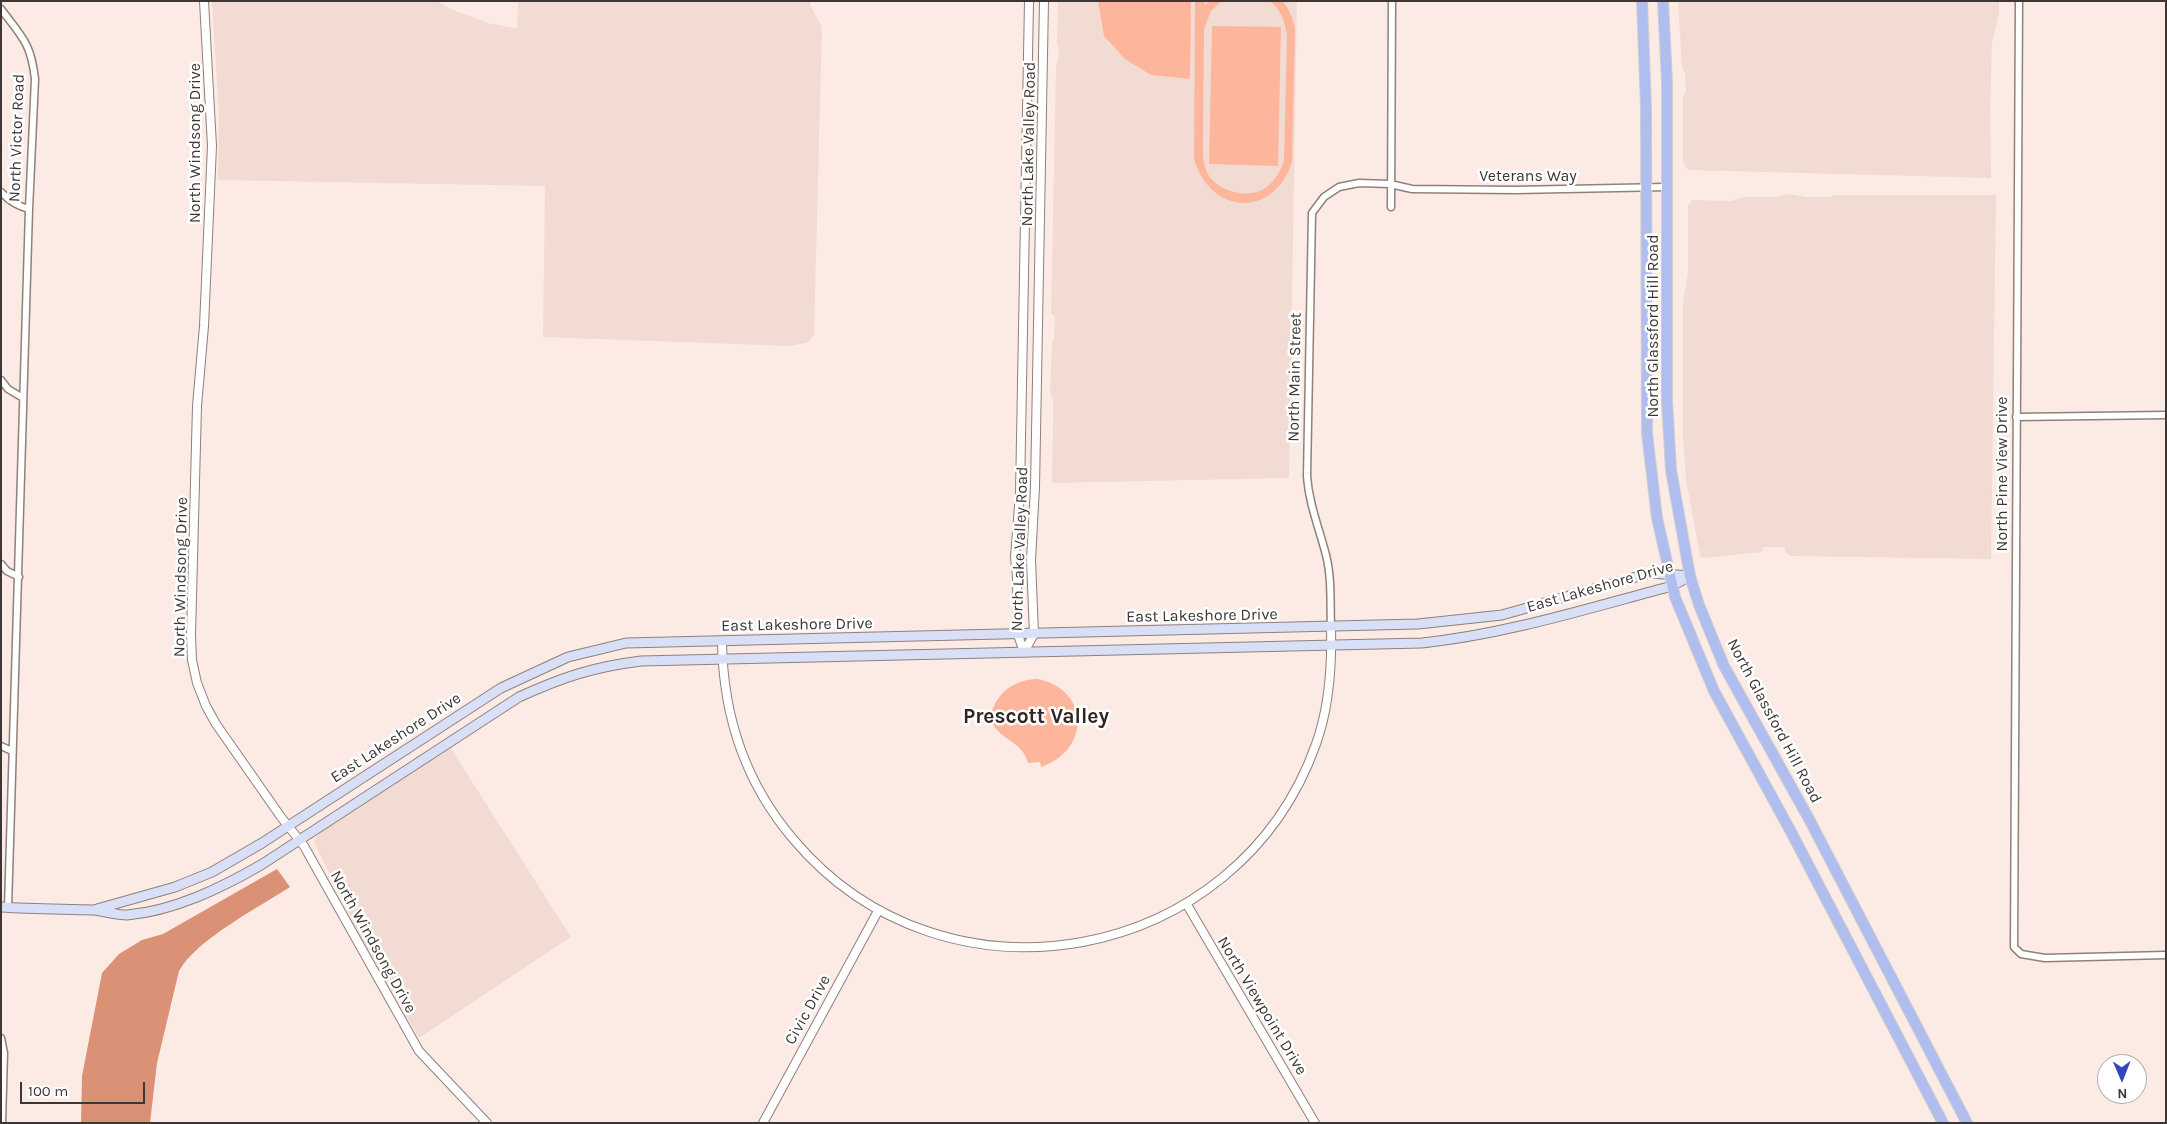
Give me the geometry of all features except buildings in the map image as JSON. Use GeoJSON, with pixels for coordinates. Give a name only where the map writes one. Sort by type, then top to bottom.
{"type":"FeatureCollection","features":[{"type":"Feature","properties":{"kind":"main road","name":"North Glassford Hill Road"},"geometry":{"type":"LineString","coordinates":[[1642,1],[1646,72],[1647,433],[1657,518],[1672,586],[1681,614],[1714,691],[1794,838],[1943,1123]]}},
{"type":"Feature","properties":{"kind":"main road","name":"North Glassford Hill Road"},"geometry":{"type":"LineString","coordinates":[[1663,1],[1668,82],[1667,401],[1670,460],[1681,534],[1690,576],[1699,605],[1724,666],[1809,819],[1967,1123]]}},
{"type":"Feature","properties":{"kind":"main road","name":"East Lakeshore Drive"},"geometry":{"type":"LineString","coordinates":[[95,910],[175,887],[212,872],[289,826],[493,693],[537,670],[568,657],[626,643],[1331,628],[1418,624],[1502,615],[1650,574],[1690,576]]}},
{"type":"Feature","properties":{"kind":"main road","name":"East Lakeshore Drive"},"geometry":{"type":"LineString","coordinates":[[5,908],[95,910],[126,915],[168,906],[197,897],[232,882],[520,697],[560,679],[604,666],[641,661],[1422,642],[1505,629],[1672,586],[1690,576]]}},
{"type":"Feature","properties":{"kind":"main road"},"geometry":{"type":"LineString","coordinates":[[1502,615],[1505,629]]}},
{"type":"Feature","properties":{"kind":"main road"},"geometry":{"type":"LineString","coordinates":[[493,693],[502,708]]}},
{"type":"Feature","properties":{"kind":"street","name":"North Windsong Drive"},"geometry":{"type":"LineString","coordinates":[[204,1],[212,146],[204,326],[197,406],[191,635],[192,660],[197,683],[206,706],[216,724],[300,839],[419,1051],[487,1123]]}},
{"type":"Feature","properties":{"kind":"street","name":"North Lake Valley Road"},"geometry":{"type":"LineString","coordinates":[[1024,652],[1018,634],[1018,577],[1015,557],[1020,493],[1029,1]]}},
{"type":"Feature","properties":{"kind":"street","name":"North Lake Valley Road"},"geometry":{"type":"LineString","coordinates":[[1024,652],[1034,634],[1031,560],[1036,478],[1044,1]]}},
{"type":"Feature","properties":{"kind":"street"},"geometry":{"type":"LineString","coordinates":[[1391,207],[1392,1]]}},
{"type":"Feature","properties":{"kind":"street","name":"North Pine View Drive"},"geometry":{"type":"LineString","coordinates":[[2019,1],[2014,947],[2021,954],[2045,958],[2166,955]]}},
{"type":"Feature","properties":{"kind":"street","name":"North Victor Road"},"geometry":{"type":"LineString","coordinates":[[1,9],[28,44],[33,58],[35,79],[29,209],[19,578],[5,908]]}},
{"type":"Feature","properties":{"kind":"street","name":"North Main Street"},"geometry":{"type":"LineString","coordinates":[[1331,628],[1330,581],[1326,556],[1309,497],[1307,476],[1312,213],[1324,196],[1339,187],[1359,183],[1390,184]]}},
{"type":"Feature","properties":{"kind":"street","name":"Veterans Way"},"geometry":{"type":"LineString","coordinates":[[1390,184],[1412,190],[1667,188]]}},
{"type":"Feature","properties":{"kind":"street"},"geometry":{"type":"LineString","coordinates":[[1,192],[7,199],[18,206],[29,209]]}},
{"type":"Feature","properties":{"kind":"street"},"geometry":{"type":"LineString","coordinates":[[1,380],[8,389],[23,398]]}},
{"type":"Feature","properties":{"kind":"street"},"geometry":{"type":"LineString","coordinates":[[2016,417],[2166,415]]}},
{"type":"Feature","properties":{"kind":"street"},"geometry":{"type":"LineString","coordinates":[[1,564],[7,572],[19,578]]}},
{"type":"Feature","properties":{"kind":"street"},"geometry":{"type":"LineString","coordinates":[[722,641],[726,699],[744,757],[762,796],[785,830],[818,866],[851,893],[878,911],[922,930],[954,940],[984,945],[1033,948],[1069,945],[1111,936],[1146,923],[1186,903],[1218,880],[1252,850],[1289,801],[1307,767],[1321,729],[1328,691],[1331,628]]}},
{"type":"Feature","properties":{"kind":"street"},"geometry":{"type":"LineString","coordinates":[[1,746],[12,751]]}},
{"type":"Feature","properties":{"kind":"street","name":"North Viewpoint Drive"},"geometry":{"type":"LineString","coordinates":[[1186,903],[1314,1123]]}},
{"type":"Feature","properties":{"kind":"street","name":"Civic Drive"},"geometry":{"type":"LineString","coordinates":[[763,1123],[878,911]]}},
{"type":"Feature","properties":{"kind":"street"},"geometry":{"type":"LineString","coordinates":[[1,1038],[4,1053],[2,1123]]}},
{"type":"Feature","properties":{"kind":"shaded area"},"geometry":{"type":"Polygon","coordinates":[[[212,1],[436,1],[453,10],[491,24],[517,28],[518,1],[811,1],[810,5],[822,27],[814,334],[809,342],[790,346],[543,337],[545,186],[218,180],[219,115],[212,1]]]}},
{"type":"Feature","properties":{"kind":"shaded area"},"geometry":{"type":"Polygon","coordinates":[[[1058,1],[1297,1],[1289,478],[1052,483],[1053,398],[1050,394],[1055,316],[1051,314],[1056,64],[1059,47],[1057,46],[1058,1]]]}},
{"type":"Feature","properties":{"kind":"shaded area"},"geometry":{"type":"Polygon","coordinates":[[[1098,1],[1191,1],[1190,79],[1151,75],[1125,59],[1104,36],[1098,1]]]}},
{"type":"Feature","properties":{"kind":"shaded area"},"geometry":{"type":"Polygon","coordinates":[[[1195,1],[1204,1],[1205,5],[1209,1],[1222,1],[1211,11],[1204,29],[1203,156],[1206,171],[1214,182],[1237,193],[1253,193],[1268,186],[1278,174],[1284,160],[1287,36],[1284,21],[1277,8],[1269,1],[1282,1],[1292,18],[1295,30],[1292,162],[1283,181],[1271,193],[1257,201],[1242,203],[1227,200],[1214,191],[1202,178],[1194,159],[1195,1]]]}},
{"type":"Feature","properties":{"kind":"shaded area"},"geometry":{"type":"Polygon","coordinates":[[[1678,1],[1999,1],[1999,13],[1992,44],[1990,108],[1991,178],[1688,170],[1683,162],[1683,96],[1686,91],[1685,73],[1682,69],[1678,1]]]}},
{"type":"Feature","properties":{"kind":"shaded area"},"geometry":{"type":"Polygon","coordinates":[[[1212,26],[1281,27],[1278,166],[1209,164],[1212,26]]]}},
{"type":"Feature","properties":{"kind":"shaded area"},"geometry":{"type":"Polygon","coordinates":[[[1790,194],[1806,197],[1830,197],[1834,195],[1996,195],[1991,559],[1791,556],[1785,552],[1785,547],[1764,547],[1762,552],[1704,558],[1700,556],[1686,479],[1683,439],[1683,302],[1688,271],[1688,205],[1692,200],[1731,201],[1743,197],[1773,197],[1790,194]]]}},
{"type":"Feature","properties":{"kind":"shaded area"},"geometry":{"type":"Polygon","coordinates":[[[1037,679],[1054,685],[1067,694],[1075,706],[1078,720],[1076,734],[1069,747],[1058,759],[1041,767],[1040,762],[1028,763],[1021,749],[998,731],[990,717],[996,701],[1007,689],[1020,682],[1037,679]]]}},
{"type":"Feature","properties":{"kind":"shaded area"},"geometry":{"type":"Polygon","coordinates":[[[450,747],[571,937],[419,1038],[357,931],[314,842],[319,833],[450,747]]]}},
{"type":"Feature","properties":{"kind":"shaded area"},"geometry":{"type":"Polygon","coordinates":[[[277,869],[290,887],[229,925],[199,947],[179,971],[157,1063],[150,1123],[81,1123],[82,1076],[102,973],[119,954],[142,940],[163,934],[277,869]]]}},
{"type":"Feature","properties":{"kind":"district","name":"Prescott Valley"},"geometry":{"type":"Point","coordinates":[1036,717]}}]}
